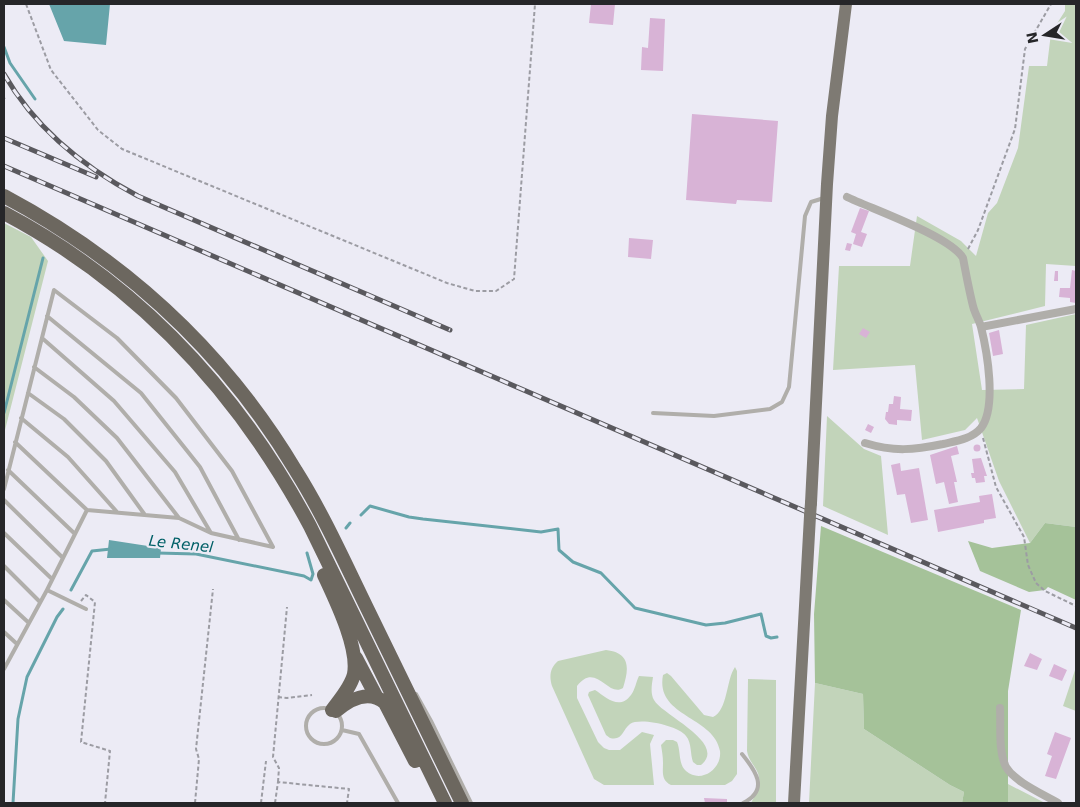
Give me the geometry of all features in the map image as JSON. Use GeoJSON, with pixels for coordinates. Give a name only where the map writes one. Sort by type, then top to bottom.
{"type":"FeatureCollection","features":[{"type":"Feature","properties":{"kind":"highway"},"geometry":{"type":"LineString","coordinates":[[4,196],[99,254],[131,279],[168,311],[227,376],[256,412],[296,470],[324,522],[462,803]]}},
{"type":"Feature","properties":{"kind":"highway"},"geometry":{"type":"LineString","coordinates":[[4,213],[57,244],[92,268],[154,318],[213,382],[243,419],[271,458],[310,526],[445,803]]}},
{"type":"Feature","properties":{"kind":"highway"},"geometry":{"type":"LineString","coordinates":[[271,458],[340,609],[352,650],[376,696],[385,703],[438,803]]}},
{"type":"Feature","properties":{"kind":"highway"},"geometry":{"type":"LineString","coordinates":[[334,711],[354,676],[352,650]]}},
{"type":"Feature","properties":{"kind":"highway"},"geometry":{"type":"LineString","coordinates":[[334,711],[348,701],[360,697],[376,696]]}},
{"type":"Feature","properties":{"kind":"main road"},"geometry":{"type":"LineString","coordinates":[[794,803],[826,197],[832,116],[846,4]]}},
{"type":"Feature","properties":{"kind":"street"},"geometry":{"type":"LineString","coordinates":[[847,198],[923,230],[952,246],[963,258],[973,309],[981,326],[993,381],[987,415],[980,428],[967,438],[914,450],[889,450],[865,442]]}},
{"type":"Feature","properties":{"kind":"street"},"geometry":{"type":"LineString","coordinates":[[981,326],[1076,309]]}},
{"type":"Feature","properties":{"kind":"street"},"geometry":{"type":"LineString","coordinates":[[1000,708],[1001,749],[1006,767],[1015,778],[1058,803]]}},
{"type":"Feature","properties":{"kind":"lane"},"geometry":{"type":"LineString","coordinates":[[653,413],[714,416],[770,409],[782,402],[789,387],[805,216],[811,202],[826,197]]}},
{"type":"Feature","properties":{"kind":"lane"},"geometry":{"type":"LineString","coordinates":[[4,489],[15,442],[54,290],[117,338],[176,398],[232,472],[273,547],[211,533],[179,518],[87,510],[15,442]]}},
{"type":"Feature","properties":{"kind":"lane"},"geometry":{"type":"LineString","coordinates":[[47,316],[141,393],[200,467],[239,540]]}},
{"type":"Feature","properties":{"kind":"lane"},"geometry":{"type":"LineString","coordinates":[[42,338],[114,401],[175,472],[211,533]]}},
{"type":"Feature","properties":{"kind":"lane"},"geometry":{"type":"LineString","coordinates":[[34,367],[74,397],[117,438],[179,518]]}},
{"type":"Feature","properties":{"kind":"lane"},"geometry":{"type":"LineString","coordinates":[[28,393],[64,419],[106,461],[145,515]]}},
{"type":"Feature","properties":{"kind":"lane"},"geometry":{"type":"LineString","coordinates":[[22,418],[68,457],[117,512]]}},
{"type":"Feature","properties":{"kind":"lane"},"geometry":{"type":"LineString","coordinates":[[8,470],[75,534]]}},
{"type":"Feature","properties":{"kind":"lane"},"geometry":{"type":"LineString","coordinates":[[4,500],[63,558]]}},
{"type":"Feature","properties":{"kind":"lane"},"geometry":{"type":"LineString","coordinates":[[4,667],[47,590],[87,510]]}},
{"type":"Feature","properties":{"kind":"lane"},"geometry":{"type":"LineString","coordinates":[[4,533],[52,579]]}},
{"type":"Feature","properties":{"kind":"lane"},"geometry":{"type":"LineString","coordinates":[[4,566],[40,602]]}},
{"type":"Feature","properties":{"kind":"lane"},"geometry":{"type":"LineString","coordinates":[[47,590],[86,609]]}},
{"type":"Feature","properties":{"kind":"lane"},"geometry":{"type":"LineString","coordinates":[[4,600],[29,623]]}},
{"type":"Feature","properties":{"kind":"lane"},"geometry":{"type":"LineString","coordinates":[[372,617],[406,678]]}},
{"type":"Feature","properties":{"kind":"lane"},"geometry":{"type":"LineString","coordinates":[[4,632],[17,644]]}},
{"type":"Feature","properties":{"kind":"lane"},"geometry":{"type":"LineString","coordinates":[[412,686],[471,803]]}},
{"type":"Feature","properties":{"kind":"lane"},"geometry":{"type":"LineString","coordinates":[[322,708],[334,711],[341,720],[342,730],[337,740],[328,745],[316,743],[306,732],[306,721],[312,712],[322,708]]}},
{"type":"Feature","properties":{"kind":"lane"},"geometry":{"type":"LineString","coordinates":[[342,730],[359,734],[398,803]]}},
{"type":"Feature","properties":{"kind":"lane"},"geometry":{"type":"LineString","coordinates":[[742,754],[755,770],[758,781],[753,795],[743,803]]}},
{"type":"Feature","properties":{"kind":"path"},"geometry":{"type":"LineString","coordinates":[[26,4],[51,70],[98,130],[122,149],[447,283],[475,291],[496,291],[514,279],[535,4]]}},
{"type":"Feature","properties":{"kind":"path"},"geometry":{"type":"LineString","coordinates":[[963,258],[978,230],[1014,130],[1025,49],[1051,4]]}},
{"type":"Feature","properties":{"kind":"path"},"geometry":{"type":"LineString","coordinates":[[980,428],[996,487],[1024,537],[1028,565],[1036,583],[1045,591],[1076,606]]}},
{"type":"Feature","properties":{"kind":"path"},"geometry":{"type":"LineString","coordinates":[[195,803],[199,759],[196,749],[213,589]]}},
{"type":"Feature","properties":{"kind":"path"},"geometry":{"type":"LineString","coordinates":[[78,604],[86,595],[95,602],[81,742],[110,751],[105,803]]}},
{"type":"Feature","properties":{"kind":"path"},"geometry":{"type":"LineString","coordinates":[[275,803],[280,768],[273,757],[287,607]]}},
{"type":"Feature","properties":{"kind":"path"},"geometry":{"type":"LineString","coordinates":[[278,697],[287,698],[312,695]]}},
{"type":"Feature","properties":{"kind":"path"},"geometry":{"type":"LineString","coordinates":[[261,803],[266,761]]}},
{"type":"Feature","properties":{"kind":"path"},"geometry":{"type":"LineString","coordinates":[[278,782],[349,789],[347,803]]}},
{"type":"Feature","properties":{"kind":"green space"},"geometry":{"type":"Polygon","coordinates":[[[1065,4],[1076,4],[1076,266],[1046,264],[1045,306],[972,324],[982,390],[1024,389],[1026,325],[1076,314],[1076,527],[1045,523],[1030,543],[999,481],[977,418],[965,430],[922,440],[915,365],[833,370],[839,266],[910,266],[917,216],[961,241],[976,256],[988,213],[997,203],[1018,148],[1029,66],[1047,66],[1051,33],[1065,11],[1065,4]]]}},
{"type":"Feature","properties":{"kind":"green space"},"geometry":{"type":"Polygon","coordinates":[[[4,223],[31,237],[48,261],[4,434],[4,223]]]}},
{"type":"Feature","properties":{"kind":"green space"},"geometry":{"type":"Polygon","coordinates":[[[827,416],[864,449],[881,456],[888,535],[823,506],[827,416]]]}},
{"type":"Feature","properties":{"kind":"green space"},"geometry":{"type":"Polygon","coordinates":[[[1045,523],[1076,527],[1076,600],[1048,587],[1045,590],[1029,592],[980,571],[968,541],[992,548],[1030,543],[1045,523]]]}},
{"type":"Feature","properties":{"kind":"green space"},"geometry":{"type":"Polygon","coordinates":[[[821,526],[1021,610],[1008,691],[1008,803],[962,803],[964,792],[950,785],[864,729],[863,694],[815,683],[814,614],[821,526]]]}},
{"type":"Feature","properties":{"kind":"green space"},"geometry":{"type":"Polygon","coordinates":[[[606,650],[624,658],[627,668],[623,688],[617,690],[596,678],[590,677],[584,679],[577,686],[577,698],[598,742],[604,748],[620,750],[642,732],[654,735],[650,744],[654,785],[604,785],[594,779],[552,686],[551,672],[553,666],[558,661],[606,650]]]}},
{"type":"Feature","properties":{"kind":"green space"},"geometry":{"type":"Polygon","coordinates":[[[735,667],[737,671],[737,774],[732,781],[725,785],[671,785],[664,778],[663,773],[661,745],[666,740],[677,742],[683,768],[692,775],[704,775],[714,769],[720,758],[720,751],[716,739],[707,730],[668,700],[663,689],[663,675],[667,673],[671,676],[704,715],[713,717],[718,713],[724,702],[735,667]]]}},
{"type":"Feature","properties":{"kind":"green space"},"geometry":{"type":"Polygon","coordinates":[[[1076,667],[1076,711],[1063,706],[1076,667]]]}},
{"type":"Feature","properties":{"kind":"green space"},"geometry":{"type":"Polygon","coordinates":[[[639,676],[653,677],[652,691],[654,700],[700,739],[706,748],[707,757],[701,765],[693,762],[686,736],[682,732],[668,726],[650,722],[635,722],[627,726],[617,738],[610,738],[606,735],[588,695],[589,692],[595,690],[608,699],[622,702],[632,693],[639,676]]]}},
{"type":"Feature","properties":{"kind":"green space"},"geometry":{"type":"Polygon","coordinates":[[[748,679],[776,680],[776,803],[751,803],[758,789],[759,776],[749,759],[747,751],[748,679]]]}},
{"type":"Feature","properties":{"kind":"green space"},"geometry":{"type":"Polygon","coordinates":[[[815,683],[863,694],[864,729],[950,785],[964,792],[962,803],[809,803],[815,683]]]}},
{"type":"Feature","properties":{"kind":"green space"},"geometry":{"type":"Polygon","coordinates":[[[1008,784],[1045,803],[1008,803],[1008,784]]]}},
{"type":"Feature","properties":{"kind":"water"},"geometry":{"type":"Polygon","coordinates":[[[49,4],[110,4],[106,45],[64,41],[49,4]]]}},
{"type":"Feature","properties":{"kind":"water"},"geometry":{"type":"Polygon","coordinates":[[[109,540],[161,548],[160,558],[107,558],[109,540]]]}},
{"type":"Feature","properties":{"kind":"building"},"geometry":{"type":"Polygon","coordinates":[[[591,4],[615,4],[613,25],[589,23],[591,4]]]}},
{"type":"Feature","properties":{"kind":"building"},"geometry":{"type":"Polygon","coordinates":[[[650,18],[665,19],[663,71],[641,70],[642,47],[648,48],[650,18]]]}},
{"type":"Feature","properties":{"kind":"building"},"geometry":{"type":"Polygon","coordinates":[[[692,114],[778,121],[772,202],[737,200],[736,204],[686,200],[692,114]]]}},
{"type":"Feature","properties":{"kind":"building"},"geometry":{"type":"Polygon","coordinates":[[[860,208],[869,211],[861,232],[867,234],[862,247],[853,244],[856,234],[851,232],[860,208]]]}},
{"type":"Feature","properties":{"kind":"building"},"geometry":{"type":"Polygon","coordinates":[[[629,238],[653,240],[651,259],[628,257],[629,238]]]}},
{"type":"Feature","properties":{"kind":"building"},"geometry":{"type":"Polygon","coordinates":[[[847,243],[852,244],[850,251],[845,250],[847,243]]]}},
{"type":"Feature","properties":{"kind":"building"},"geometry":{"type":"Polygon","coordinates":[[[1072,270],[1076,271],[1076,303],[1070,302],[1070,298],[1059,297],[1060,288],[1070,288],[1072,270]]]}},
{"type":"Feature","properties":{"kind":"building"},"geometry":{"type":"Polygon","coordinates":[[[1055,271],[1058,271],[1058,281],[1054,281],[1055,271]]]}},
{"type":"Feature","properties":{"kind":"building"},"geometry":{"type":"Polygon","coordinates":[[[863,328],[870,332],[866,338],[859,334],[863,328]]]}},
{"type":"Feature","properties":{"kind":"building"},"geometry":{"type":"Polygon","coordinates":[[[999,330],[1003,354],[993,356],[989,333],[999,330]]]}},
{"type":"Feature","properties":{"kind":"building"},"geometry":{"type":"Polygon","coordinates":[[[894,396],[901,397],[900,409],[912,410],[911,421],[897,420],[897,425],[889,424],[885,419],[889,404],[893,404],[894,396]]]}},
{"type":"Feature","properties":{"kind":"building"},"geometry":{"type":"Polygon","coordinates":[[[868,424],[874,427],[871,433],[865,430],[868,424]]]}},
{"type":"Feature","properties":{"kind":"building"},"geometry":{"type":"Polygon","coordinates":[[[977,445],[980,448],[977,451],[974,448],[977,445]]]}},
{"type":"Feature","properties":{"kind":"building"},"geometry":{"type":"Polygon","coordinates":[[[957,446],[959,454],[951,456],[957,482],[954,482],[958,502],[949,504],[944,482],[936,484],[930,455],[957,446]]]}},
{"type":"Feature","properties":{"kind":"building"},"geometry":{"type":"Polygon","coordinates":[[[981,458],[987,476],[984,476],[985,482],[976,483],[971,473],[974,473],[972,459],[981,458]]]}},
{"type":"Feature","properties":{"kind":"building"},"geometry":{"type":"Polygon","coordinates":[[[900,463],[901,471],[919,468],[928,520],[911,523],[905,494],[897,495],[891,465],[900,463]]]}},
{"type":"Feature","properties":{"kind":"building"},"geometry":{"type":"Polygon","coordinates":[[[992,494],[996,518],[984,520],[984,523],[938,532],[934,510],[980,502],[979,496],[992,494]]]}},
{"type":"Feature","properties":{"kind":"building"},"geometry":{"type":"Polygon","coordinates":[[[1030,653],[1042,659],[1037,670],[1024,666],[1030,653]]]}},
{"type":"Feature","properties":{"kind":"building"},"geometry":{"type":"Polygon","coordinates":[[[1054,664],[1067,670],[1062,681],[1049,676],[1054,664]]]}},
{"type":"Feature","properties":{"kind":"building"},"geometry":{"type":"Polygon","coordinates":[[[1055,732],[1071,738],[1056,779],[1045,776],[1052,756],[1047,754],[1055,732]]]}},
{"type":"Feature","properties":{"kind":"building"},"geometry":{"type":"Polygon","coordinates":[[[704,798],[727,799],[727,803],[705,803],[704,798]]]}},
{"type":"Feature","properties":{"kind":"waterway"},"geometry":{"type":"LineString","coordinates":[[4,47],[10,63],[35,99]]}},
{"type":"Feature","properties":{"kind":"waterway"},"geometry":{"type":"LineString","coordinates":[[4,413],[43,258]]}},
{"type":"Feature","properties":{"kind":"waterway"},"geometry":{"type":"LineString","coordinates":[[361,515],[370,506],[423,519],[541,532],[558,529],[559,550],[573,562],[601,573],[635,608],[706,625],[725,623],[761,614],[766,636],[771,638],[777,637]]}},
{"type":"Feature","properties":{"kind":"waterway"},"geometry":{"type":"LineString","coordinates":[[346,528],[350,523]]}},
{"type":"Feature","properties":{"kind":"waterway","name":"Le Renel"},"geometry":{"type":"LineString","coordinates":[[71,590],[92,551],[111,549]]}},
{"type":"Feature","properties":{"kind":"waterway","name":"Le Renel"},"geometry":{"type":"LineString","coordinates":[[157,553],[196,554],[304,576],[311,580],[313,574],[307,553]]}},
{"type":"Feature","properties":{"kind":"waterway","name":"Le Renel"},"geometry":{"type":"LineString","coordinates":[[13,803],[18,719],[27,677],[57,617],[63,609]]}},
{"type":"Feature","properties":{"kind":"railway"},"geometry":{"type":"LineString","coordinates":[[4,74],[16,94],[46,129],[80,159],[118,185],[138,196],[450,330]]}},
{"type":"Feature","properties":{"kind":"railway"},"geometry":{"type":"LineString","coordinates":[[4,138],[96,177]]}},
{"type":"Feature","properties":{"kind":"railway"},"geometry":{"type":"LineString","coordinates":[[4,166],[1076,628]]}}]}
